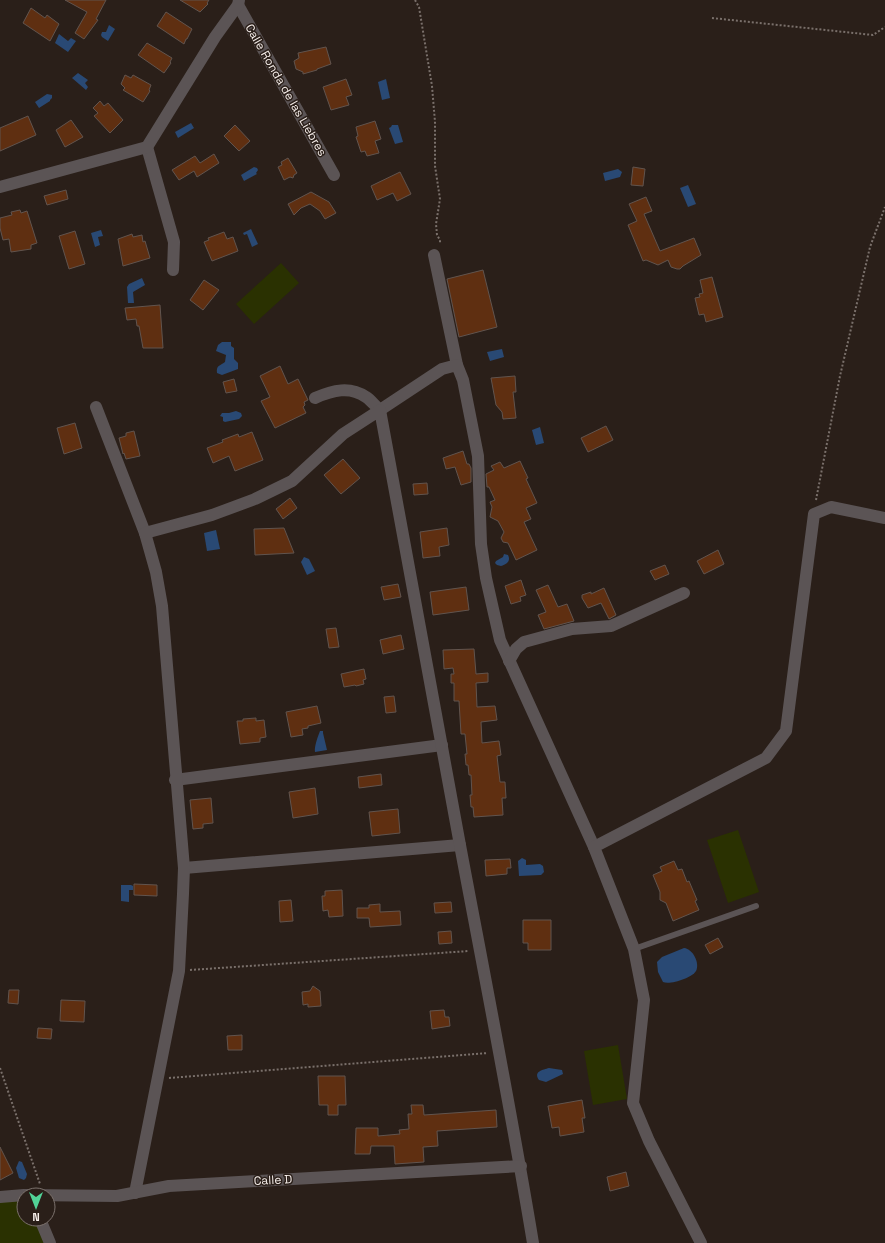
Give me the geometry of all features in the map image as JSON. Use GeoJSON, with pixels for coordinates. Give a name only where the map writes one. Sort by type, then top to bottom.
{"type":"FeatureCollection","features":[{"type":"Feature","properties":{"kind":"street","name":"Calle Ronda de las Liebres"},"geometry":{"type":"LineString","coordinates":[[147,147],[215,37],[239,3],[334,175]]}},
{"type":"Feature","properties":{"kind":"street"},"geometry":{"type":"LineString","coordinates":[[0,187],[147,147],[174,242],[173,270]]}},
{"type":"Feature","properties":{"kind":"street"},"geometry":{"type":"LineString","coordinates":[[434,256],[457,365],[463,380],[478,456],[481,544],[486,578],[500,640],[594,847],[634,949],[644,1000],[633,1103],[649,1141],[701,1243]]}},
{"type":"Feature","properties":{"kind":"street"},"geometry":{"type":"LineString","coordinates":[[145,533],[212,515],[255,499],[292,481],[343,434],[442,369],[457,365]]}},
{"type":"Feature","properties":{"kind":"street"},"geometry":{"type":"LineString","coordinates":[[315,398],[324,394],[347,389],[367,397],[380,410],[408,553],[460,845],[521,1166],[534,1243]]}},
{"type":"Feature","properties":{"kind":"street"},"geometry":{"type":"LineString","coordinates":[[96,407],[145,533],[156,572],[162,606],[184,868],[179,971],[135,1193]]}},
{"type":"Feature","properties":{"kind":"street"},"geometry":{"type":"LineString","coordinates":[[594,847],[766,758],[786,731],[814,514],[831,507],[885,518]]}},
{"type":"Feature","properties":{"kind":"street"},"geometry":{"type":"LineString","coordinates":[[509,661],[516,649],[524,642],[572,629],[611,626],[684,593]]}},
{"type":"Feature","properties":{"kind":"street"},"geometry":{"type":"LineString","coordinates":[[176,780],[442,745]]}},
{"type":"Feature","properties":{"kind":"street"},"geometry":{"type":"LineString","coordinates":[[184,868],[460,845]]}},
{"type":"Feature","properties":{"kind":"street","name":"Calle D"},"geometry":{"type":"LineString","coordinates":[[56,1194],[117,1196],[169,1186],[521,1166]]}},
{"type":"Feature","properties":{"kind":"street","name":"Calle D"},"geometry":{"type":"LineString","coordinates":[[0,1196],[16,1195]]}},
{"type":"Feature","properties":{"kind":"street"},"geometry":{"type":"LineString","coordinates":[[43,1227],[50,1243]]}},
{"type":"Feature","properties":{"kind":"lane"},"geometry":{"type":"LineString","coordinates":[[634,949],[756,906]]}},
{"type":"Feature","properties":{"kind":"path"},"geometry":{"type":"LineString","coordinates":[[415,0],[419,7],[425,42],[432,86],[435,122],[435,166],[440,200],[436,224],[437,235],[441,243],[434,256]]}},
{"type":"Feature","properties":{"kind":"path"},"geometry":{"type":"LineString","coordinates":[[712,18],[873,35],[885,27]]}},
{"type":"Feature","properties":{"kind":"path"},"geometry":{"type":"LineString","coordinates":[[814,514],[840,376],[868,255],[885,208]]}},
{"type":"Feature","properties":{"kind":"path"},"geometry":{"type":"LineString","coordinates":[[179,971],[480,950]]}},
{"type":"Feature","properties":{"kind":"path"},"geometry":{"type":"LineString","coordinates":[[158,1079],[499,1052]]}},
{"type":"Feature","properties":{"kind":"path"},"geometry":{"type":"LineString","coordinates":[[0,1068],[41,1187]]}},
{"type":"Feature","properties":{"kind":"green space"},"geometry":{"type":"Polygon","coordinates":[[[281,263],[299,283],[254,324],[236,304],[281,263]]]}},
{"type":"Feature","properties":{"kind":"green space"},"geometry":{"type":"Polygon","coordinates":[[[738,830],[759,892],[728,903],[707,840],[738,830]]]}},
{"type":"Feature","properties":{"kind":"green space"},"geometry":{"type":"Polygon","coordinates":[[[618,1045],[627,1099],[593,1105],[584,1051],[618,1045]]]}},
{"type":"Feature","properties":{"kind":"green space"},"geometry":{"type":"Polygon","coordinates":[[[16,1196],[16,1227],[43,1227],[50,1243],[0,1243],[0,1197],[16,1196]]]}},
{"type":"Feature","properties":{"kind":"water"},"geometry":{"type":"Polygon","coordinates":[[[109,25],[115,29],[108,41],[101,35],[102,32],[106,32],[109,25]]]}},
{"type":"Feature","properties":{"kind":"water"},"geometry":{"type":"Polygon","coordinates":[[[59,34],[68,41],[71,38],[76,41],[68,52],[55,43],[59,34]]]}},
{"type":"Feature","properties":{"kind":"water"},"geometry":{"type":"Polygon","coordinates":[[[78,73],[88,80],[85,83],[88,87],[86,90],[72,78],[78,73]]]}},
{"type":"Feature","properties":{"kind":"water"},"geometry":{"type":"Polygon","coordinates":[[[386,79],[390,98],[382,100],[378,82],[386,79]]]}},
{"type":"Feature","properties":{"kind":"water"},"geometry":{"type":"Polygon","coordinates":[[[47,94],[52,95],[52,98],[39,108],[35,102],[47,94]]]}},
{"type":"Feature","properties":{"kind":"water"},"geometry":{"type":"Polygon","coordinates":[[[191,123],[194,128],[178,138],[175,132],[191,123]]]}},
{"type":"Feature","properties":{"kind":"water"},"geometry":{"type":"Polygon","coordinates":[[[392,125],[398,125],[403,142],[395,144],[389,128],[392,125]]]}},
{"type":"Feature","properties":{"kind":"water"},"geometry":{"type":"Polygon","coordinates":[[[254,167],[258,170],[256,173],[257,174],[244,181],[241,175],[254,167]]]}},
{"type":"Feature","properties":{"kind":"water"},"geometry":{"type":"Polygon","coordinates":[[[618,169],[622,172],[620,177],[605,181],[603,173],[618,169]]]}},
{"type":"Feature","properties":{"kind":"water"},"geometry":{"type":"Polygon","coordinates":[[[688,185],[696,204],[688,207],[680,188],[688,185]]]}},
{"type":"Feature","properties":{"kind":"water"},"geometry":{"type":"Polygon","coordinates":[[[251,229],[258,244],[252,247],[247,234],[244,235],[243,233],[251,229]]]}},
{"type":"Feature","properties":{"kind":"water"},"geometry":{"type":"Polygon","coordinates":[[[101,230],[103,236],[98,237],[100,245],[95,247],[91,233],[101,230]]]}},
{"type":"Feature","properties":{"kind":"water"},"geometry":{"type":"Polygon","coordinates":[[[142,278],[145,285],[133,292],[134,303],[128,303],[127,287],[129,284],[142,278]]]}},
{"type":"Feature","properties":{"kind":"water"},"geometry":{"type":"Polygon","coordinates":[[[222,342],[231,342],[231,346],[234,348],[234,359],[238,363],[238,369],[222,375],[217,373],[217,368],[225,362],[226,355],[216,351],[218,345],[222,342]]]}},
{"type":"Feature","properties":{"kind":"water"},"geometry":{"type":"Polygon","coordinates":[[[502,349],[504,357],[490,361],[487,352],[502,349]]]}},
{"type":"Feature","properties":{"kind":"water"},"geometry":{"type":"Polygon","coordinates":[[[236,411],[241,413],[242,416],[239,419],[225,422],[223,421],[223,417],[220,416],[222,413],[236,411]]]}},
{"type":"Feature","properties":{"kind":"water"},"geometry":{"type":"Polygon","coordinates":[[[540,427],[544,443],[536,445],[532,430],[540,427]]]}},
{"type":"Feature","properties":{"kind":"water"},"geometry":{"type":"Polygon","coordinates":[[[216,530],[220,549],[207,551],[204,533],[216,530]]]}},
{"type":"Feature","properties":{"kind":"water"},"geometry":{"type":"Polygon","coordinates":[[[504,554],[508,555],[508,562],[501,566],[497,565],[495,563],[496,561],[503,557],[504,554]]]}},
{"type":"Feature","properties":{"kind":"water"},"geometry":{"type":"Polygon","coordinates":[[[304,557],[309,559],[315,571],[307,575],[301,562],[304,557]]]}},
{"type":"Feature","properties":{"kind":"water"},"geometry":{"type":"Polygon","coordinates":[[[320,731],[323,731],[327,750],[315,752],[316,744],[320,731]]]}},
{"type":"Feature","properties":{"kind":"water"},"geometry":{"type":"Polygon","coordinates":[[[522,858],[526,860],[526,865],[540,864],[543,866],[544,872],[541,875],[519,876],[518,861],[522,858]]]}},
{"type":"Feature","properties":{"kind":"water"},"geometry":{"type":"Polygon","coordinates":[[[121,885],[133,886],[133,890],[129,890],[129,902],[121,901],[121,885]]]}},
{"type":"Feature","properties":{"kind":"water"},"geometry":{"type":"Polygon","coordinates":[[[684,948],[690,951],[695,957],[697,964],[696,971],[694,974],[681,980],[671,983],[663,982],[658,972],[657,962],[662,957],[684,948]]]}},
{"type":"Feature","properties":{"kind":"water"},"geometry":{"type":"Polygon","coordinates":[[[549,1068],[562,1070],[563,1074],[546,1082],[539,1080],[537,1077],[538,1073],[549,1068]]]}},
{"type":"Feature","properties":{"kind":"water"},"geometry":{"type":"Polygon","coordinates":[[[19,1161],[22,1162],[27,1174],[24,1180],[19,1178],[16,1168],[19,1161]]]}},
{"type":"Feature","properties":{"kind":"building"},"geometry":{"type":"Polygon","coordinates":[[[65,0],[106,0],[96,19],[98,20],[84,39],[75,33],[87,12],[65,0]]]}},
{"type":"Feature","properties":{"kind":"building"},"geometry":{"type":"Polygon","coordinates":[[[180,0],[209,0],[207,3],[208,4],[200,12],[180,0]]]}},
{"type":"Feature","properties":{"kind":"building"},"geometry":{"type":"Polygon","coordinates":[[[31,8],[45,18],[47,15],[59,24],[50,41],[23,23],[31,8]]]}},
{"type":"Feature","properties":{"kind":"building"},"geometry":{"type":"Polygon","coordinates":[[[166,12],[192,29],[184,44],[157,26],[166,12]]]}},
{"type":"Feature","properties":{"kind":"building"},"geometry":{"type":"Polygon","coordinates":[[[147,43],[172,58],[171,63],[164,73],[138,55],[147,43]]]}},
{"type":"Feature","properties":{"kind":"building"},"geometry":{"type":"Polygon","coordinates":[[[326,47],[331,64],[303,74],[303,72],[296,69],[294,61],[299,58],[298,53],[326,47]]]}},
{"type":"Feature","properties":{"kind":"building"},"geometry":{"type":"Polygon","coordinates":[[[125,75],[131,78],[133,75],[151,85],[150,91],[143,102],[123,90],[125,88],[121,84],[125,75]]]}},
{"type":"Feature","properties":{"kind":"building"},"geometry":{"type":"Polygon","coordinates":[[[346,79],[352,95],[346,97],[349,105],[331,110],[323,87],[346,79]]]}},
{"type":"Feature","properties":{"kind":"building"},"geometry":{"type":"Polygon","coordinates":[[[100,101],[104,106],[108,103],[123,120],[110,133],[94,116],[98,113],[93,108],[100,101]]]}},
{"type":"Feature","properties":{"kind":"building"},"geometry":{"type":"Polygon","coordinates":[[[28,116],[36,135],[0,151],[0,128],[28,116]]]}},
{"type":"Feature","properties":{"kind":"building"},"geometry":{"type":"Polygon","coordinates":[[[71,120],[83,137],[65,147],[56,130],[71,120]]]}},
{"type":"Feature","properties":{"kind":"building"},"geometry":{"type":"Polygon","coordinates":[[[375,121],[381,139],[375,141],[379,153],[367,156],[365,151],[361,152],[356,137],[358,136],[356,127],[375,121]]]}},
{"type":"Feature","properties":{"kind":"building"},"geometry":{"type":"Polygon","coordinates":[[[235,125],[250,141],[239,151],[224,136],[235,125]]]}},
{"type":"Feature","properties":{"kind":"building"},"geometry":{"type":"Polygon","coordinates":[[[214,154],[219,163],[197,177],[194,171],[179,180],[172,170],[195,156],[200,163],[214,154]]]}},
{"type":"Feature","properties":{"kind":"building"},"geometry":{"type":"Polygon","coordinates":[[[288,158],[297,173],[293,178],[290,177],[284,180],[278,167],[282,165],[281,162],[288,158]]]}},
{"type":"Feature","properties":{"kind":"building"},"geometry":{"type":"Polygon","coordinates":[[[633,167],[645,169],[643,186],[631,185],[633,167]]]}},
{"type":"Feature","properties":{"kind":"building"},"geometry":{"type":"Polygon","coordinates":[[[400,172],[411,194],[397,201],[393,193],[377,200],[371,186],[400,172]]]}},
{"type":"Feature","properties":{"kind":"building"},"geometry":{"type":"Polygon","coordinates":[[[66,190],[68,199],[47,205],[44,196],[66,190]]]}},
{"type":"Feature","properties":{"kind":"building"},"geometry":{"type":"Polygon","coordinates":[[[311,192],[329,202],[336,213],[325,219],[320,211],[310,204],[301,208],[294,215],[288,204],[311,192]]]}},
{"type":"Feature","properties":{"kind":"building"},"geometry":{"type":"Polygon","coordinates":[[[646,197],[652,211],[644,214],[660,251],[694,238],[701,255],[680,269],[671,267],[668,260],[658,265],[646,260],[643,261],[628,225],[637,221],[629,204],[646,197]]]}},
{"type":"Feature","properties":{"kind":"building"},"geometry":{"type":"Polygon","coordinates":[[[20,210],[21,213],[27,211],[37,243],[31,245],[31,249],[11,252],[9,239],[3,240],[0,228],[0,218],[12,215],[11,212],[20,210]]]}},
{"type":"Feature","properties":{"kind":"building"},"geometry":{"type":"Polygon","coordinates":[[[75,231],[85,264],[69,269],[59,236],[75,231]]]}},
{"type":"Feature","properties":{"kind":"building"},"geometry":{"type":"Polygon","coordinates":[[[224,232],[227,239],[233,237],[238,251],[212,261],[204,242],[209,240],[208,238],[224,232]]]}},
{"type":"Feature","properties":{"kind":"building"},"geometry":{"type":"Polygon","coordinates":[[[132,234],[133,237],[142,235],[143,242],[145,241],[150,258],[123,266],[118,239],[132,234]]]}},
{"type":"Feature","properties":{"kind":"building"},"geometry":{"type":"Polygon","coordinates":[[[483,270],[497,327],[459,337],[447,279],[483,270]]]}},
{"type":"Feature","properties":{"kind":"building"},"geometry":{"type":"Polygon","coordinates":[[[712,277],[723,317],[706,322],[704,314],[699,315],[695,298],[700,297],[699,294],[703,293],[700,280],[712,277]]]}},
{"type":"Feature","properties":{"kind":"building"},"geometry":{"type":"Polygon","coordinates":[[[204,280],[219,290],[203,310],[190,300],[204,280]]]}},
{"type":"Feature","properties":{"kind":"building"},"geometry":{"type":"Polygon","coordinates":[[[160,305],[163,348],[143,348],[139,326],[137,326],[136,319],[127,320],[125,308],[160,305]]]}},
{"type":"Feature","properties":{"kind":"building"},"geometry":{"type":"Polygon","coordinates":[[[280,366],[288,384],[298,379],[308,400],[304,402],[305,405],[303,407],[306,413],[275,428],[261,401],[270,397],[260,376],[280,366]]]}},
{"type":"Feature","properties":{"kind":"building"},"geometry":{"type":"Polygon","coordinates":[[[515,376],[516,392],[513,392],[516,418],[503,419],[502,412],[496,405],[491,378],[515,376]]]}},
{"type":"Feature","properties":{"kind":"building"},"geometry":{"type":"Polygon","coordinates":[[[234,379],[237,391],[226,393],[223,382],[234,379]]]}},
{"type":"Feature","properties":{"kind":"building"},"geometry":{"type":"Polygon","coordinates":[[[75,423],[82,448],[64,454],[57,428],[75,423]]]}},
{"type":"Feature","properties":{"kind":"building"},"geometry":{"type":"Polygon","coordinates":[[[606,426],[613,440],[588,452],[581,438],[606,426]]]}},
{"type":"Feature","properties":{"kind":"building"},"geometry":{"type":"Polygon","coordinates":[[[134,431],[140,456],[126,459],[124,453],[123,454],[119,438],[126,436],[126,433],[134,431]]]}},
{"type":"Feature","properties":{"kind":"building"},"geometry":{"type":"Polygon","coordinates":[[[252,432],[263,460],[235,471],[229,456],[213,463],[207,448],[238,434],[239,437],[252,432]]]}},
{"type":"Feature","properties":{"kind":"building"},"geometry":{"type":"Polygon","coordinates":[[[463,451],[467,464],[469,464],[471,468],[471,482],[461,485],[455,467],[446,469],[443,458],[463,451]]]}},
{"type":"Feature","properties":{"kind":"building"},"geometry":{"type":"Polygon","coordinates":[[[343,459],[360,478],[341,494],[324,475],[343,459]]]}},
{"type":"Feature","properties":{"kind":"building"},"geometry":{"type":"Polygon","coordinates":[[[520,461],[537,503],[526,508],[531,519],[524,522],[537,550],[516,560],[508,543],[503,542],[501,538],[504,532],[498,521],[490,517],[492,507],[490,502],[495,500],[489,487],[487,487],[486,474],[494,470],[491,466],[500,462],[504,468],[520,461]]]}},
{"type":"Feature","properties":{"kind":"building"},"geometry":{"type":"Polygon","coordinates":[[[427,483],[428,494],[414,495],[413,484],[427,483]]]}},
{"type":"Feature","properties":{"kind":"building"},"geometry":{"type":"Polygon","coordinates":[[[290,498],[297,508],[283,519],[276,509],[290,498]]]}},
{"type":"Feature","properties":{"kind":"building"},"geometry":{"type":"Polygon","coordinates":[[[284,528],[294,553],[255,555],[254,529],[284,528]]]}},
{"type":"Feature","properties":{"kind":"building"},"geometry":{"type":"Polygon","coordinates":[[[447,528],[449,545],[439,547],[440,556],[423,558],[420,532],[447,528]]]}},
{"type":"Feature","properties":{"kind":"building"},"geometry":{"type":"Polygon","coordinates":[[[718,550],[724,564],[704,574],[697,561],[718,550]]]}},
{"type":"Feature","properties":{"kind":"building"},"geometry":{"type":"Polygon","coordinates":[[[665,565],[669,574],[655,580],[650,571],[665,565]]]}},
{"type":"Feature","properties":{"kind":"building"},"geometry":{"type":"Polygon","coordinates":[[[521,580],[526,595],[520,597],[521,601],[511,604],[505,586],[521,580]]]}},
{"type":"Feature","properties":{"kind":"building"},"geometry":{"type":"Polygon","coordinates":[[[398,584],[401,597],[384,600],[381,587],[398,584]]]}},
{"type":"Feature","properties":{"kind":"building"},"geometry":{"type":"Polygon","coordinates":[[[548,585],[558,607],[567,604],[574,621],[544,629],[538,615],[546,612],[536,590],[548,585]]]}},
{"type":"Feature","properties":{"kind":"building"},"geometry":{"type":"Polygon","coordinates":[[[466,587],[469,610],[433,615],[430,592],[466,587]]]}},
{"type":"Feature","properties":{"kind":"building"},"geometry":{"type":"Polygon","coordinates":[[[604,588],[616,615],[609,619],[601,603],[588,608],[582,598],[582,595],[591,592],[591,594],[604,588]]]}},
{"type":"Feature","properties":{"kind":"building"},"geometry":{"type":"Polygon","coordinates":[[[336,628],[339,647],[329,648],[326,629],[336,628]]]}},
{"type":"Feature","properties":{"kind":"building"},"geometry":{"type":"Polygon","coordinates":[[[401,635],[404,649],[383,654],[380,640],[401,635]]]}},
{"type":"Feature","properties":{"kind":"building"},"geometry":{"type":"Polygon","coordinates":[[[474,649],[476,674],[488,673],[488,682],[476,683],[477,707],[495,706],[497,720],[481,722],[482,743],[499,741],[501,755],[497,756],[500,782],[505,782],[506,798],[502,798],[503,815],[474,817],[470,795],[472,795],[471,775],[469,775],[468,765],[466,765],[465,754],[467,754],[465,734],[461,734],[459,701],[454,701],[454,683],[451,683],[451,674],[454,674],[453,668],[444,669],[443,650],[474,649]]]}},
{"type":"Feature","properties":{"kind":"building"},"geometry":{"type":"Polygon","coordinates":[[[364,669],[366,679],[363,680],[364,684],[344,687],[341,674],[364,669]]]}},
{"type":"Feature","properties":{"kind":"building"},"geometry":{"type":"Polygon","coordinates":[[[394,696],[396,712],[386,713],[384,697],[394,696]]]}},
{"type":"Feature","properties":{"kind":"building"},"geometry":{"type":"Polygon","coordinates":[[[317,706],[321,723],[302,729],[303,735],[291,737],[286,712],[317,706]]]}},
{"type":"Feature","properties":{"kind":"building"},"geometry":{"type":"Polygon","coordinates":[[[256,718],[256,721],[264,720],[266,737],[260,738],[260,742],[240,744],[237,721],[256,718]]]}},
{"type":"Feature","properties":{"kind":"building"},"geometry":{"type":"Polygon","coordinates":[[[381,774],[382,785],[359,788],[358,777],[381,774]]]}},
{"type":"Feature","properties":{"kind":"building"},"geometry":{"type":"Polygon","coordinates":[[[315,788],[318,814],[293,818],[289,792],[315,788]]]}},
{"type":"Feature","properties":{"kind":"building"},"geometry":{"type":"Polygon","coordinates":[[[211,798],[213,823],[203,824],[203,828],[193,829],[190,800],[211,798]]]}},
{"type":"Feature","properties":{"kind":"building"},"geometry":{"type":"Polygon","coordinates":[[[398,809],[400,833],[372,836],[369,812],[398,809]]]}},
{"type":"Feature","properties":{"kind":"building"},"geometry":{"type":"Polygon","coordinates":[[[510,859],[511,868],[507,868],[507,874],[486,876],[485,860],[510,859]]]}},
{"type":"Feature","properties":{"kind":"building"},"geometry":{"type":"Polygon","coordinates":[[[674,861],[678,870],[682,869],[687,882],[689,881],[697,900],[695,901],[699,910],[673,921],[666,903],[660,900],[660,892],[653,875],[662,871],[660,867],[674,861]]]}},
{"type":"Feature","properties":{"kind":"building"},"geometry":{"type":"Polygon","coordinates":[[[134,884],[157,885],[157,896],[134,895],[134,884]]]}},
{"type":"Feature","properties":{"kind":"building"},"geometry":{"type":"Polygon","coordinates":[[[342,890],[343,916],[329,917],[328,910],[323,911],[322,896],[325,896],[325,891],[342,890]]]}},
{"type":"Feature","properties":{"kind":"building"},"geometry":{"type":"Polygon","coordinates":[[[291,900],[293,921],[280,922],[279,901],[291,900]]]}},
{"type":"Feature","properties":{"kind":"building"},"geometry":{"type":"Polygon","coordinates":[[[451,902],[452,912],[435,913],[434,903],[451,902]]]}},
{"type":"Feature","properties":{"kind":"building"},"geometry":{"type":"Polygon","coordinates":[[[380,904],[380,912],[400,911],[401,925],[370,927],[369,918],[357,918],[357,908],[369,908],[369,905],[380,904]]]}},
{"type":"Feature","properties":{"kind":"building"},"geometry":{"type":"Polygon","coordinates":[[[523,920],[551,920],[551,950],[528,950],[528,943],[523,943],[523,920]]]}},
{"type":"Feature","properties":{"kind":"building"},"geometry":{"type":"Polygon","coordinates":[[[451,931],[452,943],[439,944],[438,932],[451,931]]]}},
{"type":"Feature","properties":{"kind":"building"},"geometry":{"type":"Polygon","coordinates":[[[718,938],[723,947],[710,954],[705,945],[718,938]]]}},
{"type":"Feature","properties":{"kind":"building"},"geometry":{"type":"Polygon","coordinates":[[[313,986],[320,991],[321,1006],[308,1007],[308,1004],[303,1005],[302,992],[310,991],[313,986]]]}},
{"type":"Feature","properties":{"kind":"building"},"geometry":{"type":"Polygon","coordinates":[[[9,990],[19,990],[18,1004],[8,1003],[9,990]]]}},
{"type":"Feature","properties":{"kind":"building"},"geometry":{"type":"Polygon","coordinates":[[[61,1000],[85,1001],[84,1022],[60,1021],[61,1000]]]}},
{"type":"Feature","properties":{"kind":"building"},"geometry":{"type":"Polygon","coordinates":[[[444,1010],[445,1017],[449,1017],[450,1026],[432,1029],[430,1011],[444,1010]]]}},
{"type":"Feature","properties":{"kind":"building"},"geometry":{"type":"Polygon","coordinates":[[[38,1028],[52,1029],[51,1039],[37,1038],[38,1028]]]}},
{"type":"Feature","properties":{"kind":"building"},"geometry":{"type":"Polygon","coordinates":[[[242,1035],[242,1050],[228,1050],[227,1036],[242,1035]]]}},
{"type":"Feature","properties":{"kind":"building"},"geometry":{"type":"Polygon","coordinates":[[[318,1076],[345,1076],[346,1105],[338,1105],[338,1115],[328,1115],[328,1105],[319,1105],[318,1076]]]}},
{"type":"Feature","properties":{"kind":"building"},"geometry":{"type":"Polygon","coordinates":[[[582,1100],[585,1118],[582,1118],[584,1132],[560,1136],[559,1127],[552,1128],[548,1106],[582,1100]]]}},
{"type":"Feature","properties":{"kind":"building"},"geometry":{"type":"Polygon","coordinates":[[[411,1105],[423,1105],[424,1115],[496,1110],[497,1127],[437,1131],[438,1146],[423,1147],[424,1162],[395,1164],[394,1146],[371,1146],[370,1154],[355,1154],[356,1128],[378,1128],[378,1136],[400,1134],[399,1130],[409,1129],[408,1114],[412,1114],[411,1105]]]}},
{"type":"Feature","properties":{"kind":"building"},"geometry":{"type":"Polygon","coordinates":[[[0,1147],[13,1173],[0,1180],[0,1147]]]}},
{"type":"Feature","properties":{"kind":"building"},"geometry":{"type":"Polygon","coordinates":[[[626,1172],[629,1186],[610,1191],[607,1177],[626,1172]]]}}]}
